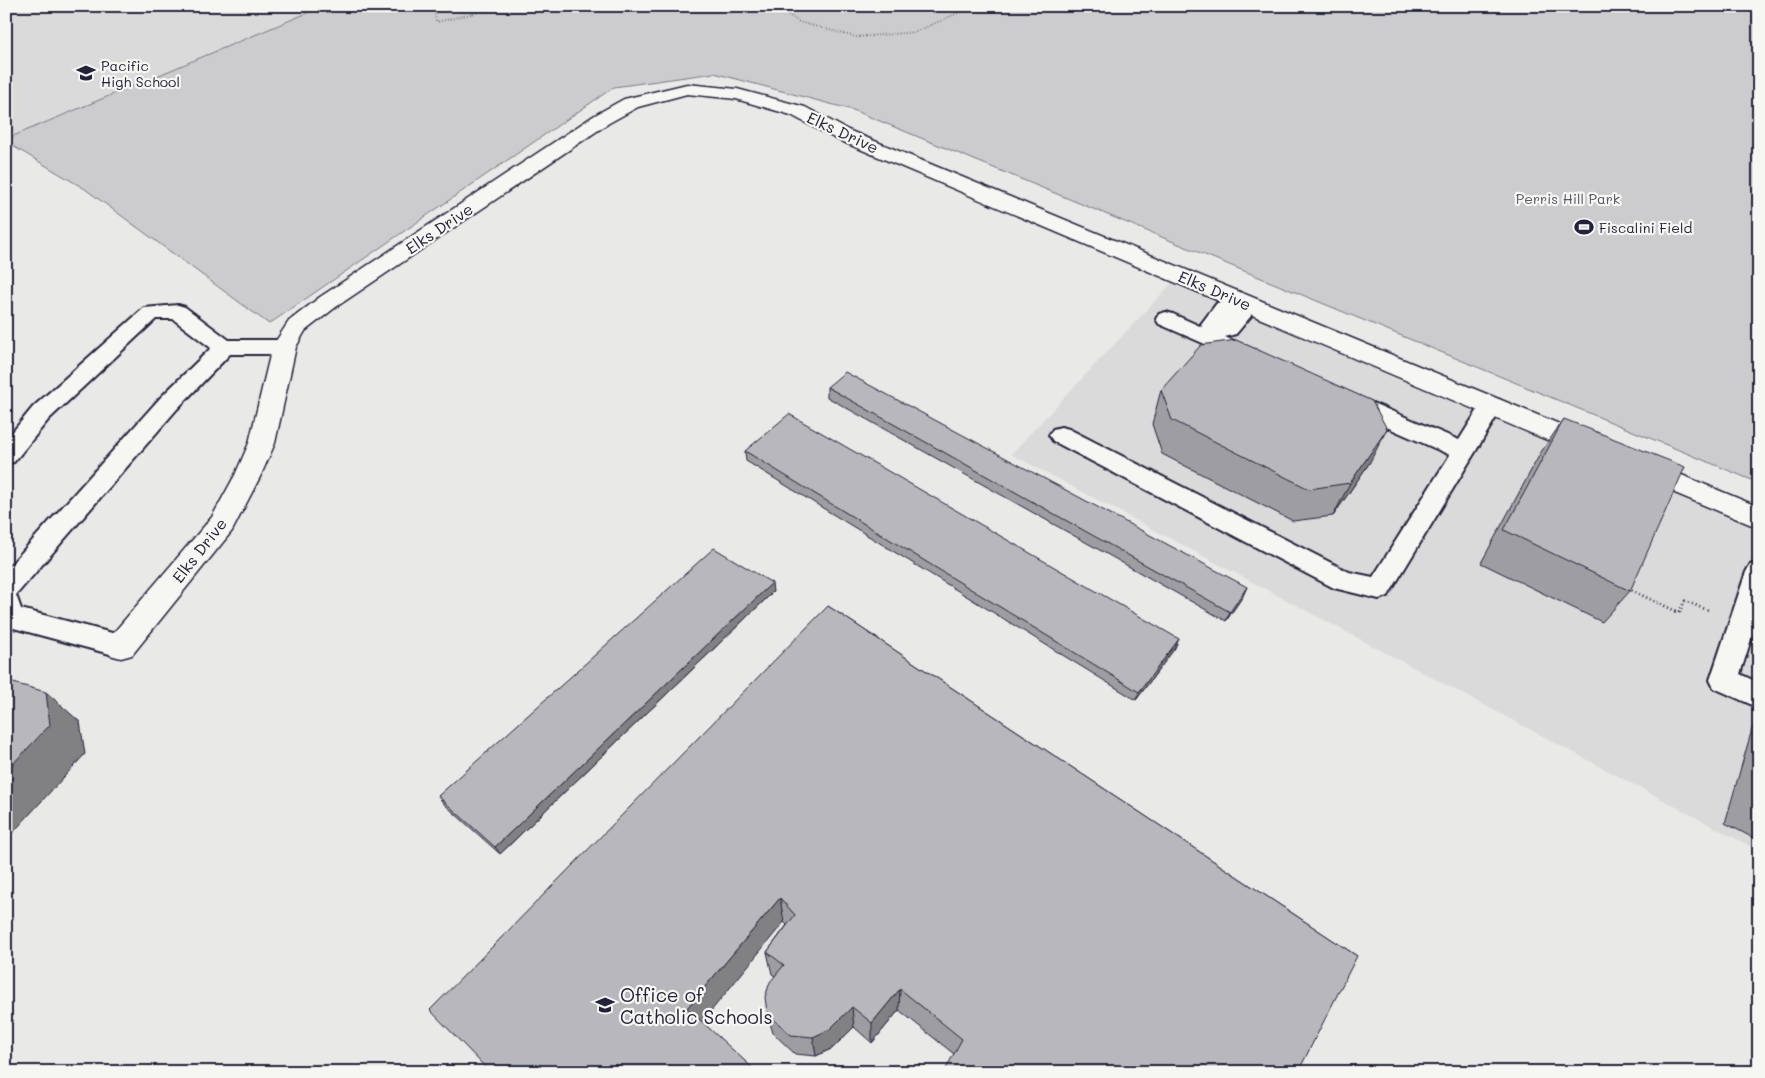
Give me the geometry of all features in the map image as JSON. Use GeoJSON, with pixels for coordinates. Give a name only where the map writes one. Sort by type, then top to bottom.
{"type":"FeatureCollection","features":[{"type":"Feature","properties":{"kind":"street","name":"Elks Drive"},"geometry":{"type":"LineString","coordinates":[[121,646],[222,524],[248,475],[262,443],[284,347],[297,326],[328,302],[602,119],[631,103],[687,89],[737,94],[798,111],[841,134],[1241,304],[1492,406],[1759,518]]}},
{"type":"Feature","properties":{"kind":"lane"},"geometry":{"type":"LineString","coordinates":[[1213,336],[1211,324],[1224,308],[1241,304]]}},
{"type":"Feature","properties":{"kind":"lane"},"geometry":{"type":"LineString","coordinates":[[6,456],[41,413],[151,313],[178,312],[224,347],[284,347]]}},
{"type":"Feature","properties":{"kind":"lane"},"geometry":{"type":"LineString","coordinates":[[1166,319],[1213,336],[1274,367]]}},
{"type":"Feature","properties":{"kind":"lane"},"geometry":{"type":"LineString","coordinates":[[6,588],[169,404],[224,347]]}},
{"type":"Feature","properties":{"kind":"lane"},"geometry":{"type":"LineString","coordinates":[[1328,391],[1464,452]]}},
{"type":"Feature","properties":{"kind":"lane"},"geometry":{"type":"LineString","coordinates":[[1061,435],[1343,581],[1379,590],[1492,406]]}},
{"type":"Feature","properties":{"kind":"lane"},"geometry":{"type":"LineString","coordinates":[[1758,578],[1724,680],[1759,696]]}},
{"type":"Feature","properties":{"kind":"lane"},"geometry":{"type":"LineString","coordinates":[[6,602],[11,617],[121,646]]}},
{"type":"Feature","properties":{"kind":"path"},"geometry":{"type":"LineString","coordinates":[[432,6],[437,22],[505,6]]}},
{"type":"Feature","properties":{"kind":"path"},"geometry":{"type":"LineString","coordinates":[[776,6],[799,22],[856,37],[915,32],[974,6]]}},
{"type":"Feature","properties":{"kind":"path"},"geometry":{"type":"LineString","coordinates":[[1624,588],[1679,612],[1685,600],[1742,624]]}},
{"type":"Feature","properties":{"kind":"shaded area","name":"Pacific High School"},"geometry":{"type":"Polygon","coordinates":[[[6,6],[324,6],[6,139],[6,6]]]}},
{"type":"Feature","properties":{"kind":"shaded area"},"geometry":{"type":"Polygon","coordinates":[[[1172,283],[1759,529],[1759,851],[1011,454],[1172,283]]]}},
{"type":"Feature","properties":{"kind":"green space","name":"Perris Hill Park"},"geometry":{"type":"Polygon","coordinates":[[[324,6],[1759,6],[1759,483],[853,110],[714,73],[614,87],[269,324],[85,189],[6,142],[6,139],[324,6]]]}},
{"type":"Feature","properties":{"kind":"building"},"geometry":{"type":"Polygon","coordinates":[[[1236,340],[1372,401],[1387,429],[1350,483],[1309,489],[1172,420],[1161,390],[1201,345],[1236,340]]]}},
{"type":"Feature","properties":{"kind":"building"},"geometry":{"type":"Polygon","coordinates":[[[845,372],[1247,587],[1230,612],[827,387],[845,372]]]}},
{"type":"Feature","properties":{"kind":"building"},"geometry":{"type":"Polygon","coordinates":[[[789,414],[1179,639],[1139,692],[745,451],[789,414]]]}},
{"type":"Feature","properties":{"kind":"building"},"geometry":{"type":"Polygon","coordinates":[[[1564,419],[1685,467],[1630,591],[1504,530],[1564,419]]]}},
{"type":"Feature","properties":{"kind":"building"},"geometry":{"type":"Polygon","coordinates":[[[714,548],[772,583],[495,847],[438,796],[714,548]]]}},
{"type":"Feature","properties":{"kind":"building"},"geometry":{"type":"Polygon","coordinates":[[[828,606],[1357,956],[1298,1072],[944,1072],[962,1039],[900,989],[872,1023],[852,1007],[830,1029],[813,1037],[791,1035],[767,1013],[765,997],[770,982],[784,965],[767,952],[795,915],[780,898],[687,1008],[757,1072],[490,1072],[430,1010],[828,606]]]}},
{"type":"Feature","properties":{"kind":"building"},"geometry":{"type":"Polygon","coordinates":[[[6,681],[46,692],[50,725],[6,771],[6,681]]]}},
{"type":"Feature","properties":{"kind":"place","name":"Pacific High School"},"geometry":{"type":"Point","coordinates":[86,73]}},
{"type":"Feature","properties":{"kind":"place","name":"Fiscalini Field"},"geometry":{"type":"Point","coordinates":[1584,227]}},
{"type":"Feature","properties":{"kind":"place","name":"Office of Catholic Schools"},"geometry":{"type":"Point","coordinates":[605,1005]}}]}
